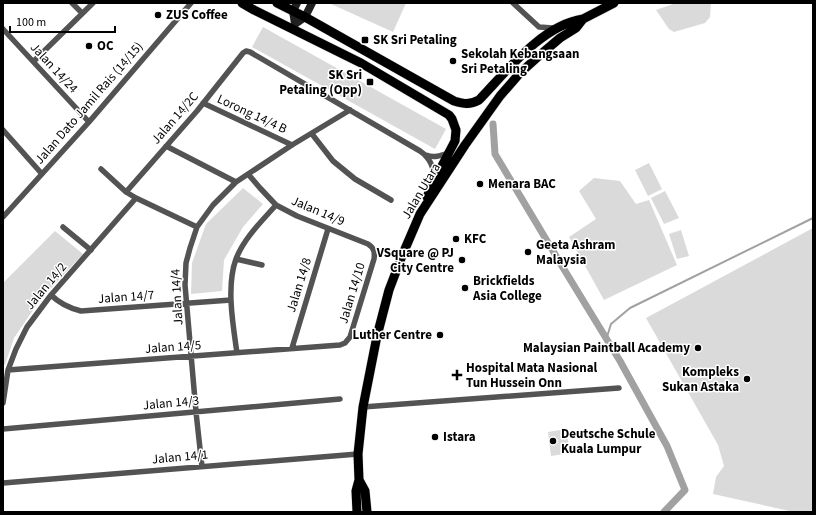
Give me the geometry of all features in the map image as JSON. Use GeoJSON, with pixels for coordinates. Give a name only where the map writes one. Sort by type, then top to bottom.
{"type":"FeatureCollection","features":[{"type":"Feature","properties":{"kind":"main road"},"geometry":{"type":"LineString","coordinates":[[242,3],[360,63],[448,115],[455,124],[455,141],[433,183],[420,214]]}},
{"type":"Feature","properties":{"kind":"main road"},"geometry":{"type":"LineString","coordinates":[[248,3],[295,24],[345,50],[360,63]]}},
{"type":"Feature","properties":{"kind":"main road"},"geometry":{"type":"LineString","coordinates":[[277,3],[295,7],[305,17],[454,101],[462,104],[471,104],[479,100],[520,56],[556,28],[572,21],[583,19]]}},
{"type":"Feature","properties":{"kind":"main road"},"geometry":{"type":"LineString","coordinates":[[295,24],[305,17],[312,3]]}},
{"type":"Feature","properties":{"kind":"main road","name":"Jalan Utara"},"geometry":{"type":"LineString","coordinates":[[356,512],[356,491],[359,480],[358,454],[363,407],[377,336],[389,290],[420,214],[465,145],[500,96],[530,63],[560,38],[576,28],[583,19],[614,3]]}},
{"type":"Feature","properties":{"kind":"main road"},"geometry":{"type":"LineString","coordinates":[[295,7],[295,24]]}},
{"type":"Feature","properties":{"kind":"main road","name":"Jalan Utara"},"geometry":{"type":"LineString","coordinates":[[359,480],[365,491],[366,512]]}},
{"type":"Feature","properties":{"kind":"street"},"geometry":{"type":"LineString","coordinates":[[72,3],[82,13]]}},
{"type":"Feature","properties":{"kind":"street"},"geometry":{"type":"LineString","coordinates":[[34,61],[93,3]]}},
{"type":"Feature","properties":{"kind":"street","name":"Jalan Dato Jamil Rais (14/15)"},"geometry":{"type":"LineString","coordinates":[[3,218],[89,122],[191,3]]}},
{"type":"Feature","properties":{"kind":"street"},"geometry":{"type":"LineString","coordinates":[[514,3],[539,27],[547,29],[556,28]]}},
{"type":"Feature","properties":{"kind":"street","name":"Jalan 14/24"},"geometry":{"type":"LineString","coordinates":[[3,29],[89,122]]}},
{"type":"Feature","properties":{"kind":"street","name":"Jalan 14/2C"},"geometry":{"type":"LineString","coordinates":[[126,192],[203,103],[244,52],[250,52],[350,110]]}},
{"type":"Feature","properties":{"kind":"street","name":"Lorong 14/4 B"},"geometry":{"type":"LineString","coordinates":[[203,103],[292,145]]}},
{"type":"Feature","properties":{"kind":"street"},"geometry":{"type":"LineString","coordinates":[[350,110],[431,157],[438,157],[450,152]]}},
{"type":"Feature","properties":{"kind":"street","name":"Jalan 14/4"},"geometry":{"type":"LineString","coordinates":[[202,467],[191,357],[188,304],[185,286],[186,263],[197,227],[213,205],[236,182],[292,145],[350,110]]}},
{"type":"Feature","properties":{"kind":"street"},"geometry":{"type":"LineString","coordinates":[[3,130],[42,174]]}},
{"type":"Feature","properties":{"kind":"street"},"geometry":{"type":"LineString","coordinates":[[312,134],[333,161],[355,179],[390,200]]}},
{"type":"Feature","properties":{"kind":"street"},"geometry":{"type":"LineString","coordinates":[[166,146],[236,182]]}},
{"type":"Feature","properties":{"kind":"street"},"geometry":{"type":"LineString","coordinates":[[424,154],[428,157],[433,167],[433,183]]}},
{"type":"Feature","properties":{"kind":"street"},"geometry":{"type":"LineString","coordinates":[[101,169],[126,192],[197,227]]}},
{"type":"Feature","properties":{"kind":"street","name":"Jalan 14/9"},"geometry":{"type":"LineString","coordinates":[[248,174],[276,204],[297,216],[368,244]]}},
{"type":"Feature","properties":{"kind":"street","name":"Jalan 14/2"},"geometry":{"type":"LineString","coordinates":[[3,403],[8,370],[27,327],[51,295],[136,198]]}},
{"type":"Feature","properties":{"kind":"street"},"geometry":{"type":"LineString","coordinates":[[237,353],[231,300],[231,285],[236,259],[253,230],[276,204]]}},
{"type":"Feature","properties":{"kind":"street"},"geometry":{"type":"LineString","coordinates":[[63,226],[91,250]]}},
{"type":"Feature","properties":{"kind":"street","name":"Jalan 14/8"},"geometry":{"type":"LineString","coordinates":[[292,348],[328,229]]}},
{"type":"Feature","properties":{"kind":"street","name":"Jalan 14/10"},"geometry":{"type":"LineString","coordinates":[[340,345],[345,343],[350,337],[374,259],[375,253],[373,247],[368,244]]}},
{"type":"Feature","properties":{"kind":"street"},"geometry":{"type":"LineString","coordinates":[[236,259],[262,265]]}},
{"type":"Feature","properties":{"kind":"street","name":"Jalan 14/7"},"geometry":{"type":"LineString","coordinates":[[51,295],[60,303],[73,309],[81,310],[231,300]]}},
{"type":"Feature","properties":{"kind":"street","name":"Jalan 14/5"},"geometry":{"type":"LineString","coordinates":[[8,370],[340,345]]}},
{"type":"Feature","properties":{"kind":"street"},"geometry":{"type":"LineString","coordinates":[[363,407],[619,388]]}},
{"type":"Feature","properties":{"kind":"street","name":"Jalan 14/3"},"geometry":{"type":"LineString","coordinates":[[3,429],[340,399]]}},
{"type":"Feature","properties":{"kind":"street","name":"Jalan 14/1"},"geometry":{"type":"LineString","coordinates":[[3,483],[358,454]]}},
{"type":"Feature","properties":{"kind":"shaded area"},"geometry":{"type":"Polygon","coordinates":[[[331,3],[406,3],[393,32],[331,3]]]}},
{"type":"Feature","properties":{"kind":"shaded area"},"geometry":{"type":"Polygon","coordinates":[[[676,3],[711,3],[710,17],[705,23],[674,32],[669,29],[656,10],[676,3]]]}},
{"type":"Feature","properties":{"kind":"shaded area"},"geometry":{"type":"Polygon","coordinates":[[[263,27],[446,129],[435,149],[252,47],[263,27]]]}},
{"type":"Feature","properties":{"kind":"shaded area"},"geometry":{"type":"Polygon","coordinates":[[[649,163],[662,189],[648,196],[635,170],[649,163]]]}},
{"type":"Feature","properties":{"kind":"shaded area"},"geometry":{"type":"Polygon","coordinates":[[[594,178],[620,181],[636,204],[649,200],[677,265],[604,300],[569,237],[596,219],[579,191],[594,178]]]}},
{"type":"Feature","properties":{"kind":"shaded area"},"geometry":{"type":"Polygon","coordinates":[[[243,188],[263,204],[243,227],[224,260],[222,291],[191,294],[192,263],[206,224],[243,188]]]}},
{"type":"Feature","properties":{"kind":"shaded area"},"geometry":{"type":"Polygon","coordinates":[[[665,191],[679,218],[664,224],[651,198],[665,191]]]}},
{"type":"Feature","properties":{"kind":"shaded area","name":"Kompleks Sukan Astaka"},"geometry":{"type":"Polygon","coordinates":[[[813,228],[813,512],[794,512],[713,494],[716,477],[724,466],[718,445],[646,318],[813,228]]]}},
{"type":"Feature","properties":{"kind":"shaded area"},"geometry":{"type":"Polygon","coordinates":[[[681,230],[689,256],[677,259],[669,234],[681,230]]]}},
{"type":"Feature","properties":{"kind":"shaded area"},"geometry":{"type":"Polygon","coordinates":[[[55,231],[83,254],[40,300],[14,338],[5,365],[3,363],[3,283],[55,231]]]}},
{"type":"Feature","properties":{"kind":"shaded area"},"geometry":{"type":"Polygon","coordinates":[[[566,429],[570,453],[551,456],[548,432],[566,429]]]}},
{"type":"Feature","properties":{"kind":"waterway"},"geometry":{"type":"LineString","coordinates":[[493,124],[495,154],[620,361],[667,446],[685,490],[664,512]]}},
{"type":"Feature","properties":{"kind":"waterway"},"geometry":{"type":"LineString","coordinates":[[606,340],[611,324],[630,308],[813,218]]}},
{"type":"Feature","properties":{"kind":"place","name":"ZUS Coffee"},"geometry":{"type":"Point","coordinates":[158,15]}},
{"type":"Feature","properties":{"kind":"place","name":"SK Sri Petaling"},"geometry":{"type":"Point","coordinates":[365,40]}},
{"type":"Feature","properties":{"kind":"place","name":"OC"},"geometry":{"type":"Point","coordinates":[89,46]}},
{"type":"Feature","properties":{"kind":"place","name":"Sekolah Kebangsaan Sri Petaling"},"geometry":{"type":"Point","coordinates":[453,61]}},
{"type":"Feature","properties":{"kind":"place","name":"SK Sri Petaling (Opp)"},"geometry":{"type":"Point","coordinates":[370,82]}},
{"type":"Feature","properties":{"kind":"place","name":"Menara BAC"},"geometry":{"type":"Point","coordinates":[480,184]}},
{"type":"Feature","properties":{"kind":"place","name":"KFC"},"geometry":{"type":"Point","coordinates":[456,239]}},
{"type":"Feature","properties":{"kind":"place","name":"Geeta Ashram Malaysia"},"geometry":{"type":"Point","coordinates":[528,252]}},
{"type":"Feature","properties":{"kind":"place","name":"VSquare @ PJ City Centre"},"geometry":{"type":"Point","coordinates":[462,260]}},
{"type":"Feature","properties":{"kind":"place","name":"Brickfields Asia College"},"geometry":{"type":"Point","coordinates":[465,288]}},
{"type":"Feature","properties":{"kind":"place","name":"Luther Centre"},"geometry":{"type":"Point","coordinates":[440,335]}},
{"type":"Feature","properties":{"kind":"place","name":"Malaysian Paintball Academy"},"geometry":{"type":"Point","coordinates":[698,348]}},
{"type":"Feature","properties":{"kind":"place","name":"Hospital Mata Nasional Tun Hussein Onn"},"geometry":{"type":"Point","coordinates":[457,375]}},
{"type":"Feature","properties":{"kind":"place","name":"Kompleks Sukan Astaka"},"geometry":{"type":"Point","coordinates":[747,379]}},
{"type":"Feature","properties":{"kind":"place","name":"Istara"},"geometry":{"type":"Point","coordinates":[435,437]}},
{"type":"Feature","properties":{"kind":"place","name":"Deutsche Schule Kuala Lumpur"},"geometry":{"type":"Point","coordinates":[553,441]}}]}
